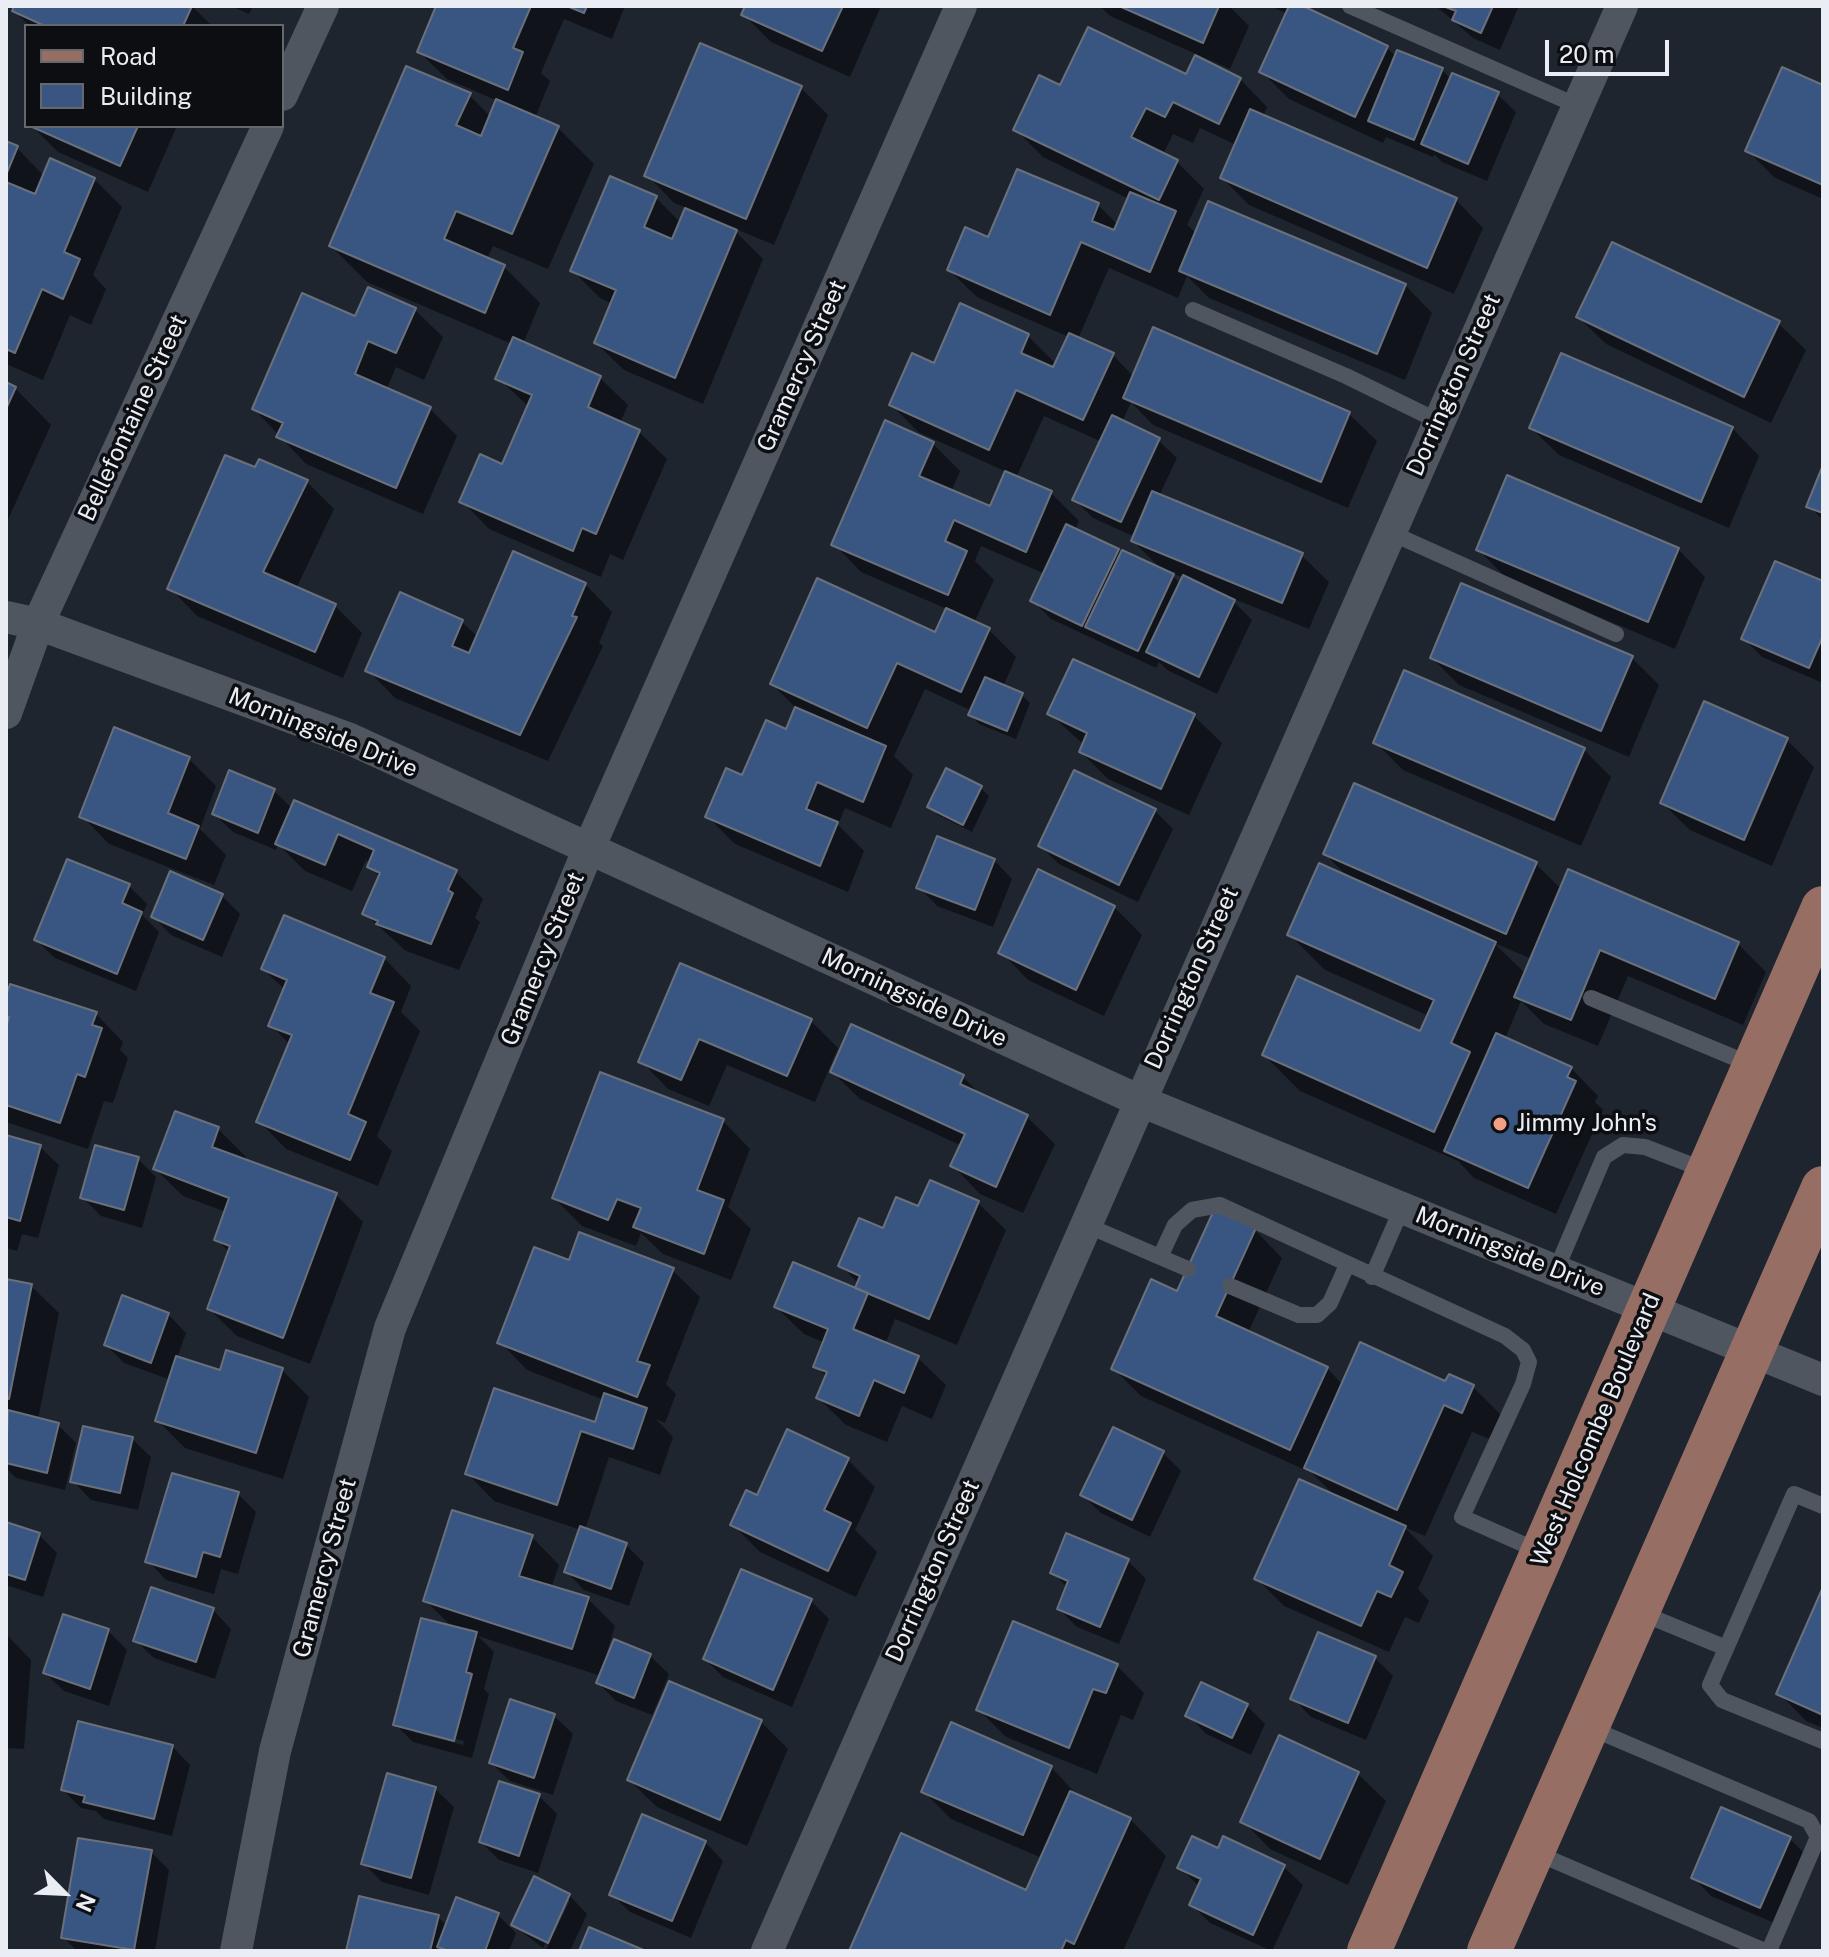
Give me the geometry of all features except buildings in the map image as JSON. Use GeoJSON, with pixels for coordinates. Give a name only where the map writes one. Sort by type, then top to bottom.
{"type":"FeatureCollection","features":[{"type":"Feature","properties":{"kind":"main road","name":"West Holcombe Boulevard"},"geometry":{"type":"LineString","coordinates":[[1369,1951],[1823,908]]}},
{"type":"Feature","properties":{"kind":"main road"},"geometry":{"type":"LineString","coordinates":[[1489,1951],[1752,1351],[1805,1244],[1823,1188]]}},
{"type":"Feature","properties":{"kind":"street"},"geometry":{"type":"LineString","coordinates":[[284,91],[323,6]]}},
{"type":"Feature","properties":{"kind":"street","name":"Gramercy Street"},"geometry":{"type":"LineString","coordinates":[[236,1951],[275,1751],[390,1328],[589,848],[961,6]]}},
{"type":"Feature","properties":{"kind":"street","name":"Dorrington Street"},"geometry":{"type":"LineString","coordinates":[[767,1951],[1138,1100],[1622,6]]}},
{"type":"Feature","properties":{"kind":"street","name":"Bellefontaine Street"},"geometry":{"type":"LineString","coordinates":[[6,713],[38,624],[267,128]]}},
{"type":"Feature","properties":{"kind":"street","name":"Morningside Drive"},"geometry":{"type":"LineString","coordinates":[[6,617],[38,624],[350,739],[1138,1100],[1823,1380]]}},
{"type":"Feature","properties":{"kind":"lane"},"geometry":{"type":"LineString","coordinates":[[1350,6],[1578,106]]}},
{"type":"Feature","properties":{"kind":"lane"},"geometry":{"type":"LineString","coordinates":[[1193,310],[1346,376],[1438,421]]}},
{"type":"Feature","properties":{"kind":"lane"},"geometry":{"type":"LineString","coordinates":[[1389,532],[1616,634]]}},
{"type":"Feature","properties":{"kind":"lane"},"geometry":{"type":"LineString","coordinates":[[1591,998],[1754,1066]]}},
{"type":"Feature","properties":{"kind":"lane"},"geometry":{"type":"LineString","coordinates":[[1556,1270],[1604,1157],[1623,1145],[1645,1147],[1709,1171]]}},
{"type":"Feature","properties":{"kind":"lane"},"geometry":{"type":"LineString","coordinates":[[1160,1257],[1175,1225],[1192,1210],[1220,1205],[1505,1336],[1523,1350],[1529,1362],[1523,1384],[1462,1517],[1543,1552]]}},
{"type":"Feature","properties":{"kind":"lane"},"geometry":{"type":"LineString","coordinates":[[1372,1277],[1402,1208]]}},
{"type":"Feature","properties":{"kind":"lane"},"geometry":{"type":"LineString","coordinates":[[1084,1224],[1188,1269]]}},
{"type":"Feature","properties":{"kind":"lane"},"geometry":{"type":"LineString","coordinates":[[1230,1286],[1299,1315],[1317,1315],[1330,1303],[1347,1265]]}},
{"type":"Feature","properties":{"kind":"lane"},"geometry":{"type":"LineString","coordinates":[[1823,1506],[1794,1494],[1710,1685],[1722,1700],[1823,1741]]}},
{"type":"Feature","properties":{"kind":"lane"},"geometry":{"type":"LineString","coordinates":[[1637,1611],[1726,1648]]}},
{"type":"Feature","properties":{"kind":"lane"},"geometry":{"type":"LineString","coordinates":[[1533,1851],[1767,1951],[1818,1837],[1809,1821],[1587,1727]]}},
{"type":"Feature","properties":{"kind":"place","name":"Jimmy John's"},"geometry":{"type":"Point","coordinates":[1500,1124]}}]}
